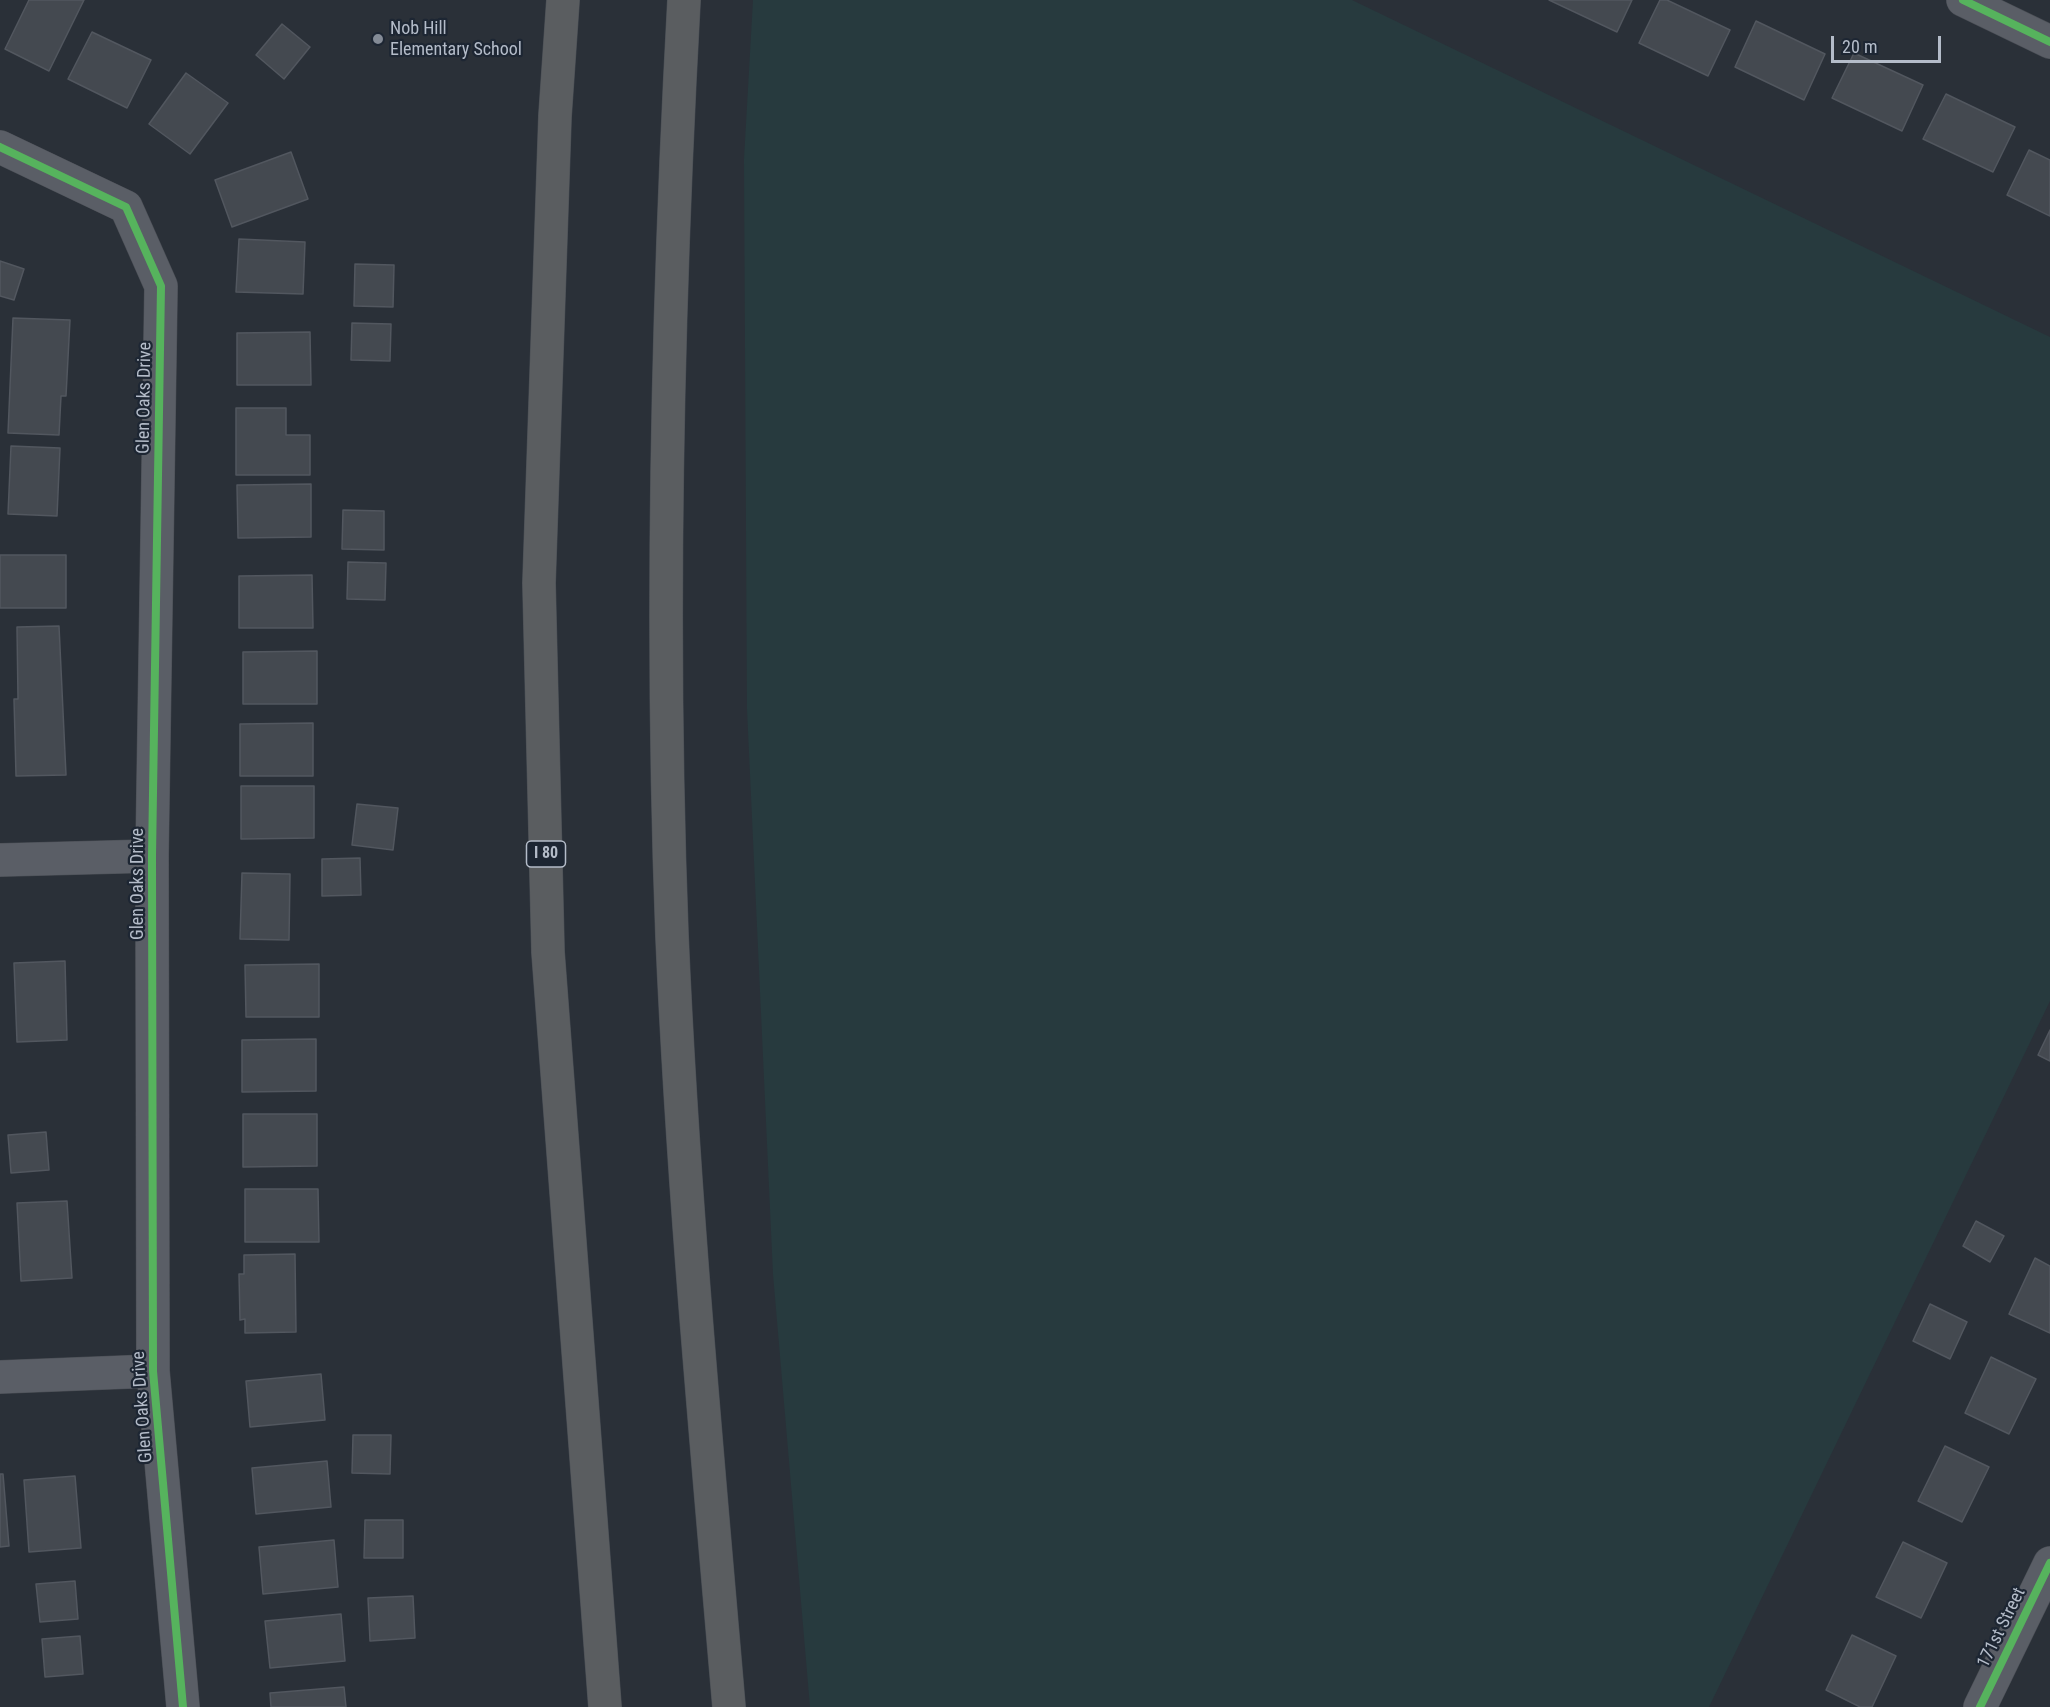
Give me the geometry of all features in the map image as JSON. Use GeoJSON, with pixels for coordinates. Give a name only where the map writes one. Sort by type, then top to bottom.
{"type":"FeatureCollection","features":[{"type":"Feature","properties":{"kind":"highway","name":"I 80"},"geometry":{"type":"LineString","coordinates":[[563,0],[555,117],[539,583],[548,952],[605,1707]]}},
{"type":"Feature","properties":{"kind":"highway"},"geometry":{"type":"LineString","coordinates":[[684,0],[675,162],[665,585],[672,936],[695,1310],[729,1707]]}},
{"type":"Feature","properties":{"kind":"street"},"geometry":{"type":"LineString","coordinates":[[1963,0],[2050,42]]}},
{"type":"Feature","properties":{"kind":"street","name":"Glen Oaks Drive"},"geometry":{"type":"LineString","coordinates":[[0,147],[126,207],[161,286],[152,856],[153,1371],[183,1707]]}},
{"type":"Feature","properties":{"kind":"street"},"geometry":{"type":"LineString","coordinates":[[0,860],[152,856]]}},
{"type":"Feature","properties":{"kind":"street"},"geometry":{"type":"LineString","coordinates":[[0,1377],[153,1371]]}},
{"type":"Feature","properties":{"kind":"street","name":"171st Street"},"geometry":{"type":"LineString","coordinates":[[1980,1707],[2050,1563]]}},
{"type":"Feature","properties":{"kind":"green space"},"geometry":{"type":"Polygon","coordinates":[[[753,0],[1352,0],[2050,337],[2050,1001],[1709,1707],[810,1707],[773,1274],[747,709],[744,159],[753,0]]]}},
{"type":"Feature","properties":{"kind":"building"},"geometry":{"type":"Polygon","coordinates":[[[29,0],[84,0],[49,71],[5,49],[29,0]]]}},
{"type":"Feature","properties":{"kind":"building"},"geometry":{"type":"Polygon","coordinates":[[[1549,0],[1632,0],[1617,32],[1549,0]]]}},
{"type":"Feature","properties":{"kind":"building"},"geometry":{"type":"Polygon","coordinates":[[[1660,0],[1667,0],[1730,30],[1708,76],[1639,43],[1660,0]]]}},
{"type":"Feature","properties":{"kind":"building"},"geometry":{"type":"Polygon","coordinates":[[[1756,21],[1825,54],[1804,100],[1735,67],[1756,21]]]}},
{"type":"Feature","properties":{"kind":"building"},"geometry":{"type":"Polygon","coordinates":[[[282,24],[310,47],[284,79],[256,55],[282,24]]]}},
{"type":"Feature","properties":{"kind":"building"},"geometry":{"type":"Polygon","coordinates":[[[92,32],[151,60],[127,108],[68,79],[92,32]]]}},
{"type":"Feature","properties":{"kind":"building"},"geometry":{"type":"Polygon","coordinates":[[[1854,53],[1923,85],[1902,131],[1832,98],[1854,53]]]}},
{"type":"Feature","properties":{"kind":"building"},"geometry":{"type":"Polygon","coordinates":[[[186,73],[228,103],[190,154],[149,124],[186,73]]]}},
{"type":"Feature","properties":{"kind":"building"},"geometry":{"type":"Polygon","coordinates":[[[1946,94],[2015,127],[1993,172],[1923,139],[1946,94]]]}},
{"type":"Feature","properties":{"kind":"building"},"geometry":{"type":"Polygon","coordinates":[[[2029,150],[2050,160],[2050,216],[2007,195],[2029,150]]]}},
{"type":"Feature","properties":{"kind":"building"},"geometry":{"type":"Polygon","coordinates":[[[291,152],[308,199],[232,227],[215,180],[291,152]]]}},
{"type":"Feature","properties":{"kind":"building"},"geometry":{"type":"Polygon","coordinates":[[[239,239],[305,242],[303,294],[236,292],[239,239]]]}},
{"type":"Feature","properties":{"kind":"building"},"geometry":{"type":"Polygon","coordinates":[[[0,261],[24,269],[14,300],[0,296],[0,261]]]}},
{"type":"Feature","properties":{"kind":"building"},"geometry":{"type":"Polygon","coordinates":[[[355,264],[394,265],[393,307],[354,306],[355,264]]]}},
{"type":"Feature","properties":{"kind":"building"},"geometry":{"type":"Polygon","coordinates":[[[13,318],[70,320],[66,396],[61,396],[59,435],[8,433],[13,318]]]}},
{"type":"Feature","properties":{"kind":"building"},"geometry":{"type":"Polygon","coordinates":[[[352,323],[391,324],[390,361],[351,360],[352,323]]]}},
{"type":"Feature","properties":{"kind":"building"},"geometry":{"type":"Polygon","coordinates":[[[310,332],[311,385],[237,385],[237,333],[310,332]]]}},
{"type":"Feature","properties":{"kind":"building"},"geometry":{"type":"Polygon","coordinates":[[[236,408],[286,408],[286,435],[310,435],[310,475],[236,475],[236,408]]]}},
{"type":"Feature","properties":{"kind":"building"},"geometry":{"type":"Polygon","coordinates":[[[11,446],[60,448],[57,516],[8,514],[11,446]]]}},
{"type":"Feature","properties":{"kind":"building"},"geometry":{"type":"Polygon","coordinates":[[[311,484],[311,537],[238,538],[237,485],[311,484]]]}},
{"type":"Feature","properties":{"kind":"building"},"geometry":{"type":"Polygon","coordinates":[[[343,510],[384,511],[384,550],[342,549],[343,510]]]}},
{"type":"Feature","properties":{"kind":"building"},"geometry":{"type":"Polygon","coordinates":[[[0,555],[66,555],[66,608],[0,608],[0,555]]]}},
{"type":"Feature","properties":{"kind":"building"},"geometry":{"type":"Polygon","coordinates":[[[348,562],[386,563],[385,600],[347,599],[348,562]]]}},
{"type":"Feature","properties":{"kind":"building"},"geometry":{"type":"Polygon","coordinates":[[[312,575],[313,628],[239,628],[239,576],[312,575]]]}},
{"type":"Feature","properties":{"kind":"building"},"geometry":{"type":"Polygon","coordinates":[[[59,626],[66,775],[16,776],[14,699],[18,699],[17,627],[59,626]]]}},
{"type":"Feature","properties":{"kind":"building"},"geometry":{"type":"Polygon","coordinates":[[[317,651],[317,704],[243,704],[243,652],[317,651]]]}},
{"type":"Feature","properties":{"kind":"building"},"geometry":{"type":"Polygon","coordinates":[[[313,723],[313,776],[240,776],[240,724],[313,723]]]}},
{"type":"Feature","properties":{"kind":"building"},"geometry":{"type":"Polygon","coordinates":[[[241,786],[314,786],[314,838],[241,839],[241,786]]]}},
{"type":"Feature","properties":{"kind":"building"},"geometry":{"type":"Polygon","coordinates":[[[357,804],[398,808],[393,850],[352,845],[357,804]]]}},
{"type":"Feature","properties":{"kind":"building"},"geometry":{"type":"Polygon","coordinates":[[[360,858],[361,895],[322,896],[322,859],[360,858]]]}},
{"type":"Feature","properties":{"kind":"building"},"geometry":{"type":"Polygon","coordinates":[[[242,873],[290,874],[289,940],[240,939],[242,873]]]}},
{"type":"Feature","properties":{"kind":"building"},"geometry":{"type":"Polygon","coordinates":[[[65,961],[67,1040],[17,1042],[14,963],[65,961]]]}},
{"type":"Feature","properties":{"kind":"building"},"geometry":{"type":"Polygon","coordinates":[[[319,964],[319,1017],[246,1017],[245,965],[319,964]]]}},
{"type":"Feature","properties":{"kind":"building"},"geometry":{"type":"Polygon","coordinates":[[[2050,1030],[2050,1061],[2038,1055],[2050,1030]]]}},
{"type":"Feature","properties":{"kind":"building"},"geometry":{"type":"Polygon","coordinates":[[[316,1039],[316,1091],[242,1092],[242,1040],[316,1039]]]}},
{"type":"Feature","properties":{"kind":"building"},"geometry":{"type":"Polygon","coordinates":[[[243,1114],[317,1114],[317,1166],[243,1167],[243,1114]]]}},
{"type":"Feature","properties":{"kind":"building"},"geometry":{"type":"Polygon","coordinates":[[[46,1132],[49,1170],[11,1173],[8,1135],[46,1132]]]}},
{"type":"Feature","properties":{"kind":"building"},"geometry":{"type":"Polygon","coordinates":[[[245,1189],[318,1189],[319,1242],[245,1242],[245,1189]]]}},
{"type":"Feature","properties":{"kind":"building"},"geometry":{"type":"Polygon","coordinates":[[[67,1201],[72,1278],[21,1281],[17,1203],[67,1201]]]}},
{"type":"Feature","properties":{"kind":"building"},"geometry":{"type":"Polygon","coordinates":[[[1976,1221],[2004,1236],[1990,1262],[1963,1246],[1976,1221]]]}},
{"type":"Feature","properties":{"kind":"building"},"geometry":{"type":"Polygon","coordinates":[[[295,1254],[296,1332],[245,1333],[245,1319],[240,1320],[239,1274],[244,1274],[244,1255],[295,1254]]]}},
{"type":"Feature","properties":{"kind":"building"},"geometry":{"type":"Polygon","coordinates":[[[2035,1258],[2050,1266],[2050,1333],[2009,1314],[2035,1258]]]}},
{"type":"Feature","properties":{"kind":"building"},"geometry":{"type":"Polygon","coordinates":[[[1930,1304],[1967,1322],[1950,1359],[1913,1341],[1930,1304]]]}},
{"type":"Feature","properties":{"kind":"building"},"geometry":{"type":"Polygon","coordinates":[[[1991,1357],[2036,1379],[2009,1434],[1965,1413],[1991,1357]]]}},
{"type":"Feature","properties":{"kind":"building"},"geometry":{"type":"Polygon","coordinates":[[[321,1374],[325,1420],[250,1427],[246,1381],[321,1374]]]}},
{"type":"Feature","properties":{"kind":"building"},"geometry":{"type":"Polygon","coordinates":[[[353,1435],[391,1435],[390,1474],[352,1473],[353,1435]]]}},
{"type":"Feature","properties":{"kind":"building"},"geometry":{"type":"Polygon","coordinates":[[[1945,1446],[1989,1467],[1962,1522],[1918,1501],[1945,1446]]]}},
{"type":"Feature","properties":{"kind":"building"},"geometry":{"type":"Polygon","coordinates":[[[327,1461],[331,1507],[256,1514],[252,1468],[327,1461]]]}},
{"type":"Feature","properties":{"kind":"building"},"geometry":{"type":"Polygon","coordinates":[[[0,1474],[3,1474],[9,1546],[0,1547],[0,1474]]]}},
{"type":"Feature","properties":{"kind":"building"},"geometry":{"type":"Polygon","coordinates":[[[75,1476],[81,1548],[29,1552],[24,1480],[75,1476]]]}},
{"type":"Feature","properties":{"kind":"building"},"geometry":{"type":"Polygon","coordinates":[[[365,1520],[403,1520],[403,1558],[364,1558],[365,1520]]]}},
{"type":"Feature","properties":{"kind":"building"},"geometry":{"type":"Polygon","coordinates":[[[334,1540],[338,1587],[263,1594],[259,1547],[334,1540]]]}},
{"type":"Feature","properties":{"kind":"building"},"geometry":{"type":"Polygon","coordinates":[[[1903,1542],[1947,1563],[1921,1618],[1876,1597],[1903,1542]]]}},
{"type":"Feature","properties":{"kind":"building"},"geometry":{"type":"Polygon","coordinates":[[[75,1581],[78,1619],[40,1622],[36,1584],[75,1581]]]}},
{"type":"Feature","properties":{"kind":"building"},"geometry":{"type":"Polygon","coordinates":[[[413,1596],[415,1638],[370,1641],[368,1598],[413,1596]]]}},
{"type":"Feature","properties":{"kind":"building"},"geometry":{"type":"Polygon","coordinates":[[[341,1614],[345,1661],[270,1668],[265,1621],[341,1614]]]}},
{"type":"Feature","properties":{"kind":"building"},"geometry":{"type":"Polygon","coordinates":[[[1852,1635],[1896,1656],[1872,1707],[1860,1707],[1826,1690],[1852,1635]]]}},
{"type":"Feature","properties":{"kind":"building"},"geometry":{"type":"Polygon","coordinates":[[[80,1636],[83,1674],[45,1677],[42,1639],[80,1636]]]}},
{"type":"Feature","properties":{"kind":"building"},"geometry":{"type":"Polygon","coordinates":[[[344,1687],[346,1707],[271,1707],[270,1693],[344,1687]]]}},
{"type":"Feature","properties":{"kind":"cycle path"},"geometry":{"type":"LineString","coordinates":[[1963,0],[2050,42]]}},
{"type":"Feature","properties":{"kind":"cycle path"},"geometry":{"type":"LineString","coordinates":[[0,147],[126,207],[161,286],[152,856],[153,1371],[183,1707]]}},
{"type":"Feature","properties":{"kind":"cycle path"},"geometry":{"type":"LineString","coordinates":[[1980,1707],[2050,1563]]}},
{"type":"Feature","properties":{"kind":"place","name":"Nob Hill Elementary School"},"geometry":{"type":"Point","coordinates":[378,39]}}]}
